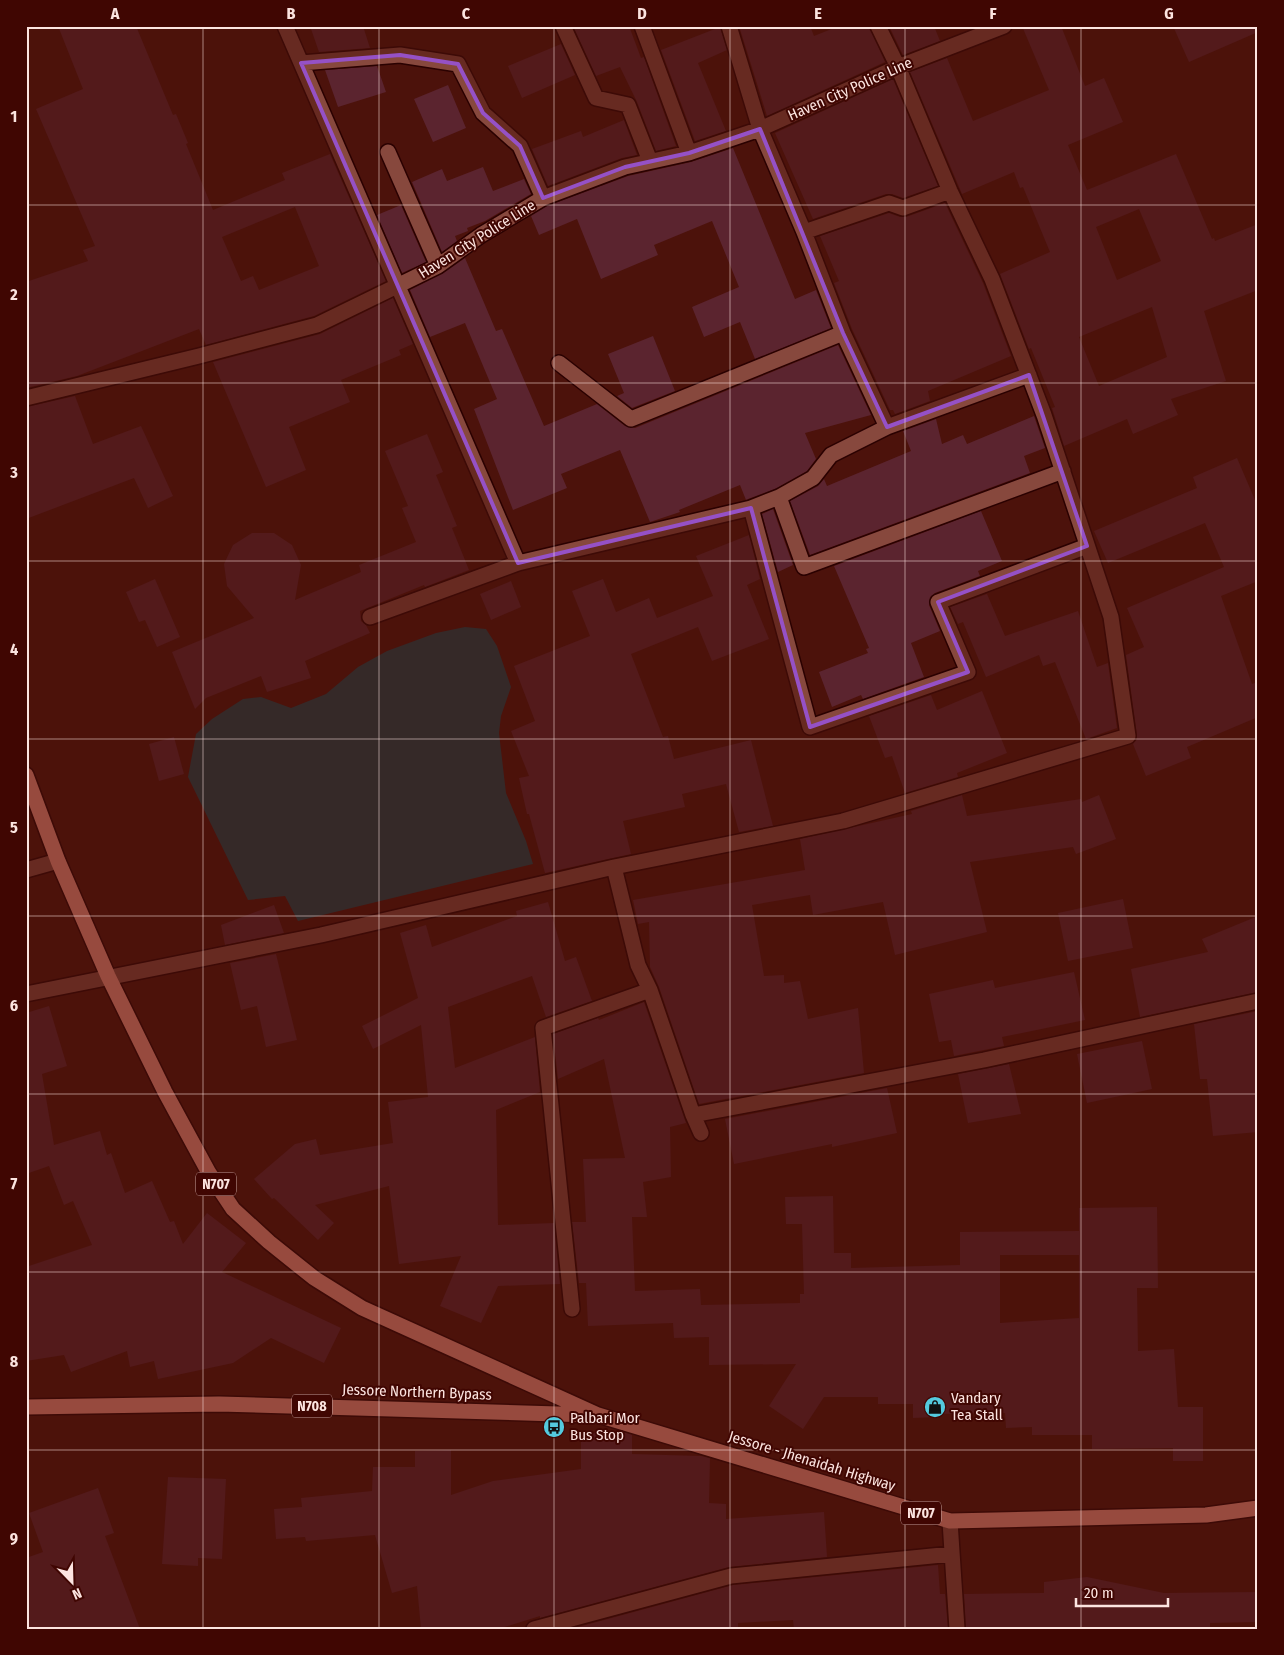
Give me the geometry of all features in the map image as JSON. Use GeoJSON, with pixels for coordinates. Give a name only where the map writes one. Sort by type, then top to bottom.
{"type":"FeatureCollection","features":[{"type":"Feature","properties":{"kind":"highway","name":"N707"},"geometry":{"type":"LineString","coordinates":[[26,774],[58,861],[108,976],[165,1092],[209,1173],[234,1209],[269,1242],[314,1278],[362,1308],[598,1415]]}},
{"type":"Feature","properties":{"kind":"highway","name":"Jessore Northern Bypass"},"geometry":{"type":"LineString","coordinates":[[26,1407],[219,1404],[598,1415]]}},
{"type":"Feature","properties":{"kind":"highway","name":"Jessore - Jhenaidah Highway"},"geometry":{"type":"LineString","coordinates":[[598,1415],[950,1521],[1206,1515],[1258,1508]]}},
{"type":"Feature","properties":{"kind":"street"},"geometry":{"type":"LineString","coordinates":[[284,26],[518,563]]}},
{"type":"Feature","properties":{"kind":"street"},"geometry":{"type":"LineString","coordinates":[[563,26],[596,98],[628,105],[650,161]]}},
{"type":"Feature","properties":{"kind":"street"},"geometry":{"type":"LineString","coordinates":[[642,26],[689,153]]}},
{"type":"Feature","properties":{"kind":"street"},"geometry":{"type":"LineString","coordinates":[[729,26],[760,129],[804,232],[843,333],[887,427]]}},
{"type":"Feature","properties":{"kind":"street"},"geometry":{"type":"LineString","coordinates":[[26,994],[108,976],[321,935],[614,867],[843,821],[1128,736],[1111,618],[1063,471],[992,279],[950,191],[898,67],[878,26]]}},
{"type":"Feature","properties":{"kind":"street","name":"Haven City Police Line"},"geometry":{"type":"LineString","coordinates":[[26,398],[317,325],[438,266],[481,235],[543,198],[625,167],[689,153],[760,129],[898,67],[995,28]]}},
{"type":"Feature","properties":{"kind":"street"},"geometry":{"type":"LineString","coordinates":[[301,63],[400,55],[458,64],[482,113],[520,146],[543,198]]}},
{"type":"Feature","properties":{"kind":"street"},"geometry":{"type":"LineString","coordinates":[[388,152],[438,266]]}},
{"type":"Feature","properties":{"kind":"street"},"geometry":{"type":"LineString","coordinates":[[804,232],[889,203],[903,208],[950,191]]}},
{"type":"Feature","properties":{"kind":"street"},"geometry":{"type":"LineString","coordinates":[[559,363],[631,419],[843,333]]}},
{"type":"Feature","properties":{"kind":"street"},"geometry":{"type":"LineString","coordinates":[[370,617],[518,563],[751,508],[779,498],[813,478],[831,454],[887,427],[1029,375]]}},
{"type":"Feature","properties":{"kind":"street"},"geometry":{"type":"LineString","coordinates":[[779,498],[804,567],[1063,471]]}},
{"type":"Feature","properties":{"kind":"street"},"geometry":{"type":"LineString","coordinates":[[751,508],[810,727],[968,672],[938,602],[1087,546]]}},
{"type":"Feature","properties":{"kind":"street"},"geometry":{"type":"LineString","coordinates":[[26,870],[58,861]]}},
{"type":"Feature","properties":{"kind":"street"},"geometry":{"type":"LineString","coordinates":[[614,867],[638,965],[650,990],[693,1116],[701,1132]]}},
{"type":"Feature","properties":{"kind":"street"},"geometry":{"type":"LineString","coordinates":[[572,1309],[543,1028],[650,990]]}},
{"type":"Feature","properties":{"kind":"street"},"geometry":{"type":"LineString","coordinates":[[693,1116],[984,1060],[1258,1001]]}},
{"type":"Feature","properties":{"kind":"street"},"geometry":{"type":"LineString","coordinates":[[950,1521],[957,1629]]}},
{"type":"Feature","properties":{"kind":"street"},"geometry":{"type":"LineString","coordinates":[[534,1629],[731,1576],[952,1554]]}},
{"type":"Feature","properties":{"kind":"highlighted area"},"geometry":{"type":"Polygon","coordinates":[[[400,55],[458,64],[483,113],[520,146],[543,198],[625,167],[689,153],[760,129],[843,333],[887,427],[1029,375],[1087,546],[938,602],[968,672],[810,727],[751,508],[518,563],[301,63],[400,55]]]}},
{"type":"Feature","properties":{"kind":"water"},"geometry":{"type":"Polygon","coordinates":[[[465,627],[486,629],[497,646],[511,687],[501,716],[499,733],[506,793],[526,841],[533,864],[298,921],[285,896],[248,900],[188,777],[196,734],[212,719],[243,699],[261,697],[291,708],[326,694],[358,667],[387,651],[436,633],[465,627]]]}},
{"type":"Feature","properties":{"kind":"building"},"geometry":{"type":"Polygon","coordinates":[[[58,26],[136,26],[173,115],[176,114],[213,210],[285,180],[282,173],[330,154],[386,281],[314,316],[206,345],[199,329],[77,376],[26,388],[26,282],[88,261],[83,250],[95,246],[36,109],[83,89],[58,26]],[[295,207],[222,237],[241,281],[253,276],[259,290],[319,266],[295,207]]]}},
{"type":"Feature","properties":{"kind":"building"},"geometry":{"type":"Polygon","coordinates":[[[310,26],[363,26],[370,48],[319,52],[310,26]]]}},
{"type":"Feature","properties":{"kind":"building"},"geometry":{"type":"Polygon","coordinates":[[[573,26],[629,26],[641,58],[644,57],[676,146],[656,151],[637,102],[620,67],[596,76],[573,26]]]}},
{"type":"Feature","properties":{"kind":"building"},"geometry":{"type":"Polygon","coordinates":[[[739,26],[810,26],[814,36],[839,26],[869,26],[885,62],[767,116],[739,26]]]}},
{"type":"Feature","properties":{"kind":"building"},"geometry":{"type":"Polygon","coordinates":[[[889,26],[934,26],[940,41],[903,55],[889,26]]]}},
{"type":"Feature","properties":{"kind":"building"},"geometry":{"type":"Polygon","coordinates":[[[1022,26],[1061,26],[1085,86],[1104,78],[1123,122],[1068,145],[1087,190],[1176,154],[1212,239],[1214,238],[1215,241],[1258,224],[1258,290],[1204,311],[1226,381],[1171,399],[1178,415],[1133,434],[1127,419],[1064,446],[1052,408],[1055,407],[1031,348],[1029,349],[1000,274],[1050,252],[1023,187],[1020,188],[1014,172],[962,194],[910,72],[947,58],[973,121],[1049,90],[1022,26]],[[1139,209],[1096,227],[1117,280],[1161,261],[1139,209]],[[1152,307],[1079,337],[1099,386],[1167,357],[1152,307]]]}},
{"type":"Feature","properties":{"kind":"building"},"geometry":{"type":"Polygon","coordinates":[[[1173,26],[1258,26],[1258,32],[1189,62],[1173,26]]]}},
{"type":"Feature","properties":{"kind":"building"},"geometry":{"type":"Polygon","coordinates":[[[720,27],[727,50],[698,63],[726,131],[695,141],[661,50],[720,27]]]}},
{"type":"Feature","properties":{"kind":"building"},"geometry":{"type":"Polygon","coordinates":[[[561,44],[575,75],[522,98],[508,66],[561,44]]]}},
{"type":"Feature","properties":{"kind":"building"},"geometry":{"type":"Polygon","coordinates":[[[377,66],[386,92],[338,107],[325,70],[377,66]]]}},
{"type":"Feature","properties":{"kind":"building"},"geometry":{"type":"Polygon","coordinates":[[[893,79],[938,186],[903,198],[886,194],[813,219],[775,133],[893,79]]]}},
{"type":"Feature","properties":{"kind":"building"},"geometry":{"type":"Polygon","coordinates":[[[448,85],[466,128],[433,142],[414,99],[448,85]]]}},
{"type":"Feature","properties":{"kind":"building"},"geometry":{"type":"Polygon","coordinates":[[[624,120],[637,155],[622,158],[548,186],[532,149],[581,131],[583,137],[624,120]]]}},
{"type":"Feature","properties":{"kind":"building"},"geometry":{"type":"Polygon","coordinates":[[[733,148],[795,299],[816,290],[831,328],[755,359],[740,322],[704,337],[692,307],[739,287],[712,221],[654,245],[658,255],[601,279],[577,219],[539,235],[531,216],[547,206],[628,176],[691,162],[733,148]]]}},
{"type":"Feature","properties":{"kind":"building"},"geometry":{"type":"Polygon","coordinates":[[[483,167],[493,191],[524,179],[531,194],[485,221],[467,228],[468,231],[455,236],[457,241],[442,252],[412,182],[442,169],[447,181],[483,167]]]}},
{"type":"Feature","properties":{"kind":"building"},"geometry":{"type":"Polygon","coordinates":[[[945,203],[983,283],[1011,356],[928,391],[930,401],[895,414],[893,410],[890,410],[852,329],[834,283],[839,281],[820,236],[889,213],[906,217],[945,203]]]}},
{"type":"Feature","properties":{"kind":"building"},"geometry":{"type":"Polygon","coordinates":[[[401,205],[426,262],[402,273],[377,215],[401,205]]]}},
{"type":"Feature","properties":{"kind":"building"},"geometry":{"type":"Polygon","coordinates":[[[465,258],[496,331],[502,329],[544,426],[597,404],[625,426],[635,428],[838,345],[871,415],[805,433],[816,459],[807,471],[775,489],[746,500],[740,485],[679,510],[680,512],[650,522],[620,450],[561,474],[567,488],[513,510],[474,409],[497,399],[465,323],[430,337],[410,290],[442,274],[465,258]]]}},
{"type":"Feature","properties":{"kind":"building"},"geometry":{"type":"Polygon","coordinates":[[[393,298],[413,344],[399,350],[401,355],[341,380],[350,402],[289,427],[306,470],[266,487],[213,362],[320,334],[393,298]]]}},
{"type":"Feature","properties":{"kind":"building"},"geometry":{"type":"Polygon","coordinates":[[[653,336],[675,391],[632,408],[617,396],[624,393],[608,354],[653,336]]]}},
{"type":"Feature","properties":{"kind":"building"},"geometry":{"type":"Polygon","coordinates":[[[75,396],[93,444],[141,426],[173,496],[148,508],[134,478],[26,519],[26,407],[75,396]]]}},
{"type":"Feature","properties":{"kind":"building"},"geometry":{"type":"Polygon","coordinates":[[[1034,416],[1045,448],[1024,456],[1030,473],[810,555],[790,501],[818,486],[824,479],[827,486],[911,451],[903,431],[936,419],[942,444],[963,435],[967,444],[1034,416]]]}},
{"type":"Feature","properties":{"kind":"building"},"geometry":{"type":"Polygon","coordinates":[[[427,434],[443,472],[436,475],[457,526],[452,528],[469,570],[425,587],[424,585],[360,611],[361,621],[366,625],[370,633],[305,661],[311,678],[267,692],[261,676],[206,698],[195,709],[172,652],[254,618],[227,586],[224,564],[233,545],[252,533],[274,533],[292,545],[301,565],[295,600],[361,572],[359,565],[416,542],[402,508],[408,506],[385,451],[427,434]]]}},
{"type":"Feature","properties":{"kind":"building"},"geometry":{"type":"Polygon","coordinates":[[[1237,458],[1258,507],[1258,581],[1221,596],[1252,684],[1258,682],[1258,717],[1187,747],[1191,758],[1146,776],[1133,744],[1137,739],[1137,735],[1126,655],[1144,647],[1127,608],[1224,567],[1205,523],[1108,563],[1094,531],[1197,488],[1193,477],[1237,458]]]}},
{"type":"Feature","properties":{"kind":"building"},"geometry":{"type":"Polygon","coordinates":[[[773,509],[793,565],[778,572],[762,514],[773,509]]]}},
{"type":"Feature","properties":{"kind":"building"},"geometry":{"type":"Polygon","coordinates":[[[981,511],[1002,561],[978,571],[980,576],[935,593],[930,597],[929,605],[940,631],[911,643],[924,677],[863,699],[861,695],[832,707],[819,672],[868,653],[866,649],[869,648],[834,566],[981,511]]]}},
{"type":"Feature","properties":{"kind":"building"},"geometry":{"type":"Polygon","coordinates":[[[749,535],[760,579],[747,585],[769,639],[712,661],[698,627],[631,654],[663,737],[668,736],[674,759],[751,740],[773,826],[739,832],[726,784],[682,794],[685,807],[623,821],[631,854],[545,873],[529,814],[527,814],[519,778],[529,776],[511,731],[535,721],[514,666],[590,636],[572,591],[603,579],[616,612],[649,598],[657,618],[713,596],[696,556],[749,535]]]}},
{"type":"Feature","properties":{"kind":"building"},"geometry":{"type":"Polygon","coordinates":[[[155,579],[180,637],[157,647],[145,620],[139,622],[126,592],[155,579]]]}},
{"type":"Feature","properties":{"kind":"building"},"geometry":{"type":"Polygon","coordinates":[[[511,581],[521,607],[491,620],[480,594],[511,581]]]}},
{"type":"Feature","properties":{"kind":"building"},"geometry":{"type":"Polygon","coordinates":[[[987,594],[1005,636],[1078,611],[1097,667],[1108,663],[1117,728],[1086,739],[1055,662],[1043,666],[1039,655],[986,677],[963,622],[958,624],[950,607],[987,594]]]}},
{"type":"Feature","properties":{"kind":"building"},"geometry":{"type":"Polygon","coordinates":[[[982,691],[1007,753],[957,773],[958,777],[905,793],[892,756],[885,758],[869,716],[931,695],[937,710],[982,691]]]}},
{"type":"Feature","properties":{"kind":"building"},"geometry":{"type":"Polygon","coordinates":[[[174,737],[184,774],[159,781],[149,744],[174,737]]]}},
{"type":"Feature","properties":{"kind":"building"},"geometry":{"type":"Polygon","coordinates":[[[962,795],[967,816],[1081,799],[1082,802],[1099,795],[1116,839],[1076,854],[1073,847],[970,862],[987,932],[895,955],[883,902],[813,915],[810,895],[752,905],[764,976],[784,975],[784,983],[800,981],[808,1019],[858,1008],[864,1073],[699,1104],[659,987],[650,967],[649,922],[638,924],[633,900],[805,870],[800,839],[912,814],[911,811],[962,795]]]}},
{"type":"Feature","properties":{"kind":"building"},"geometry":{"type":"Polygon","coordinates":[[[1123,899],[1133,948],[1068,961],[1058,913],[1123,899]]]}},
{"type":"Feature","properties":{"kind":"building"},"geometry":{"type":"Polygon","coordinates":[[[548,902],[565,961],[576,957],[592,1001],[546,1017],[532,976],[448,1007],[455,1068],[535,1037],[540,1092],[496,1110],[498,1225],[554,1223],[560,1284],[498,1286],[481,1323],[440,1306],[461,1256],[399,1264],[389,1186],[315,1205],[334,1223],[318,1240],[274,1198],[272,1199],[254,1179],[295,1144],[316,1139],[320,1155],[393,1143],[388,1102],[428,1097],[421,1025],[373,1049],[362,1026],[418,998],[400,933],[426,925],[432,947],[517,916],[516,911],[548,902]]]}},
{"type":"Feature","properties":{"kind":"building"},"geometry":{"type":"Polygon","coordinates":[[[274,905],[284,933],[225,945],[221,925],[274,905]]]}},
{"type":"Feature","properties":{"kind":"building"},"geometry":{"type":"Polygon","coordinates":[[[1258,916],[1258,992],[1140,1017],[1131,969],[1208,952],[1202,939],[1258,916]]]}},
{"type":"Feature","properties":{"kind":"building"},"geometry":{"type":"Polygon","coordinates":[[[276,954],[297,1040],[266,1047],[257,1006],[241,1010],[230,963],[276,954]]]}},
{"type":"Feature","properties":{"kind":"building"},"geometry":{"type":"Polygon","coordinates":[[[1074,972],[1085,1020],[1002,1037],[1004,1046],[954,1056],[951,1040],[939,1042],[929,994],[993,980],[995,988],[1074,972]]]}},
{"type":"Feature","properties":{"kind":"building"},"geometry":{"type":"Polygon","coordinates":[[[644,1002],[686,1123],[670,1127],[671,1177],[643,1182],[647,1217],[632,1217],[635,1291],[700,1289],[701,1305],[800,1303],[800,1294],[804,1294],[802,1224],[786,1224],[785,1197],[833,1196],[834,1253],[851,1253],[851,1268],[960,1265],[960,1232],[1079,1231],[1079,1208],[1157,1207],[1158,1288],[1137,1288],[1138,1351],[1174,1349],[1178,1407],[1203,1407],[1203,1461],[1173,1461],[1173,1448],[1092,1449],[1092,1435],[1032,1435],[1032,1427],[1006,1428],[1005,1413],[937,1414],[937,1417],[913,1418],[913,1404],[878,1404],[878,1397],[824,1397],[803,1429],[769,1406],[796,1364],[709,1365],[709,1337],[674,1338],[673,1323],[588,1326],[586,1283],[579,1283],[572,1222],[586,1222],[583,1159],[625,1158],[604,1059],[558,1079],[553,1034],[598,1018],[599,1020],[644,1002]],[[1000,1255],[1000,1323],[1079,1318],[1079,1255],[1000,1255]]]}},
{"type":"Feature","properties":{"kind":"building"},"geometry":{"type":"Polygon","coordinates":[[[49,1006],[67,1066],[42,1074],[54,1145],[100,1131],[107,1155],[111,1153],[125,1193],[152,1181],[170,1222],[174,1221],[183,1244],[207,1213],[246,1243],[222,1272],[341,1328],[324,1363],[271,1338],[233,1363],[158,1379],[154,1361],[130,1367],[127,1351],[71,1372],[64,1355],[26,1361],[26,1267],[92,1245],[73,1201],[64,1205],[49,1166],[26,1174],[26,1013],[49,1006]]]}},
{"type":"Feature","properties":{"kind":"building"},"geometry":{"type":"Polygon","coordinates":[[[1258,1011],[1258,1132],[1213,1136],[1207,1079],[1200,1079],[1194,1024],[1258,1011]]]}},
{"type":"Feature","properties":{"kind":"building"},"geometry":{"type":"Polygon","coordinates":[[[1142,1041],[1152,1089],[1087,1103],[1077,1054],[1142,1041]]]}},
{"type":"Feature","properties":{"kind":"building"},"geometry":{"type":"Polygon","coordinates":[[[1009,1064],[1021,1114],[968,1123],[958,1074],[1009,1064]]]}},
{"type":"Feature","properties":{"kind":"building"},"geometry":{"type":"Polygon","coordinates":[[[887,1088],[897,1133],[832,1147],[832,1144],[734,1164],[725,1119],[887,1088]]]}},
{"type":"Feature","properties":{"kind":"building"},"geometry":{"type":"Polygon","coordinates":[[[581,1433],[626,1433],[632,1435],[632,1454],[701,1456],[710,1458],[709,1503],[726,1504],[726,1519],[824,1512],[827,1557],[729,1567],[540,1618],[540,1616],[498,1629],[421,1629],[417,1586],[392,1593],[375,1535],[306,1541],[305,1537],[276,1539],[274,1509],[302,1507],[301,1498],[372,1491],[373,1467],[415,1467],[415,1451],[451,1450],[451,1495],[493,1481],[581,1469],[581,1433]]]}},
{"type":"Feature","properties":{"kind":"building"},"geometry":{"type":"Polygon","coordinates":[[[168,1477],[226,1479],[222,1559],[198,1558],[198,1566],[162,1564],[168,1477]]]}},
{"type":"Feature","properties":{"kind":"building"},"geometry":{"type":"Polygon","coordinates":[[[98,1488],[114,1533],[105,1536],[140,1629],[26,1629],[26,1558],[43,1552],[29,1513],[98,1488]]]}},
{"type":"Feature","properties":{"kind":"building"},"geometry":{"type":"Polygon","coordinates":[[[938,1565],[940,1594],[945,1594],[948,1629],[794,1629],[793,1620],[738,1623],[738,1629],[571,1629],[733,1585],[938,1565]]]}},
{"type":"Feature","properties":{"kind":"building"},"geometry":{"type":"Polygon","coordinates":[[[1087,1577],[1164,1593],[1258,1592],[1258,1622],[1210,1623],[1210,1629],[966,1629],[964,1594],[1044,1593],[1044,1582],[1087,1577]]]}},
{"type":"Feature","properties":{"kind":"place","name":"Vandary Tea Stall"},"geometry":{"type":"Point","coordinates":[935,1407]}},
{"type":"Feature","properties":{"kind":"place","name":"Palbari Mor Bus Stop"},"geometry":{"type":"Point","coordinates":[554,1427]}}]}
